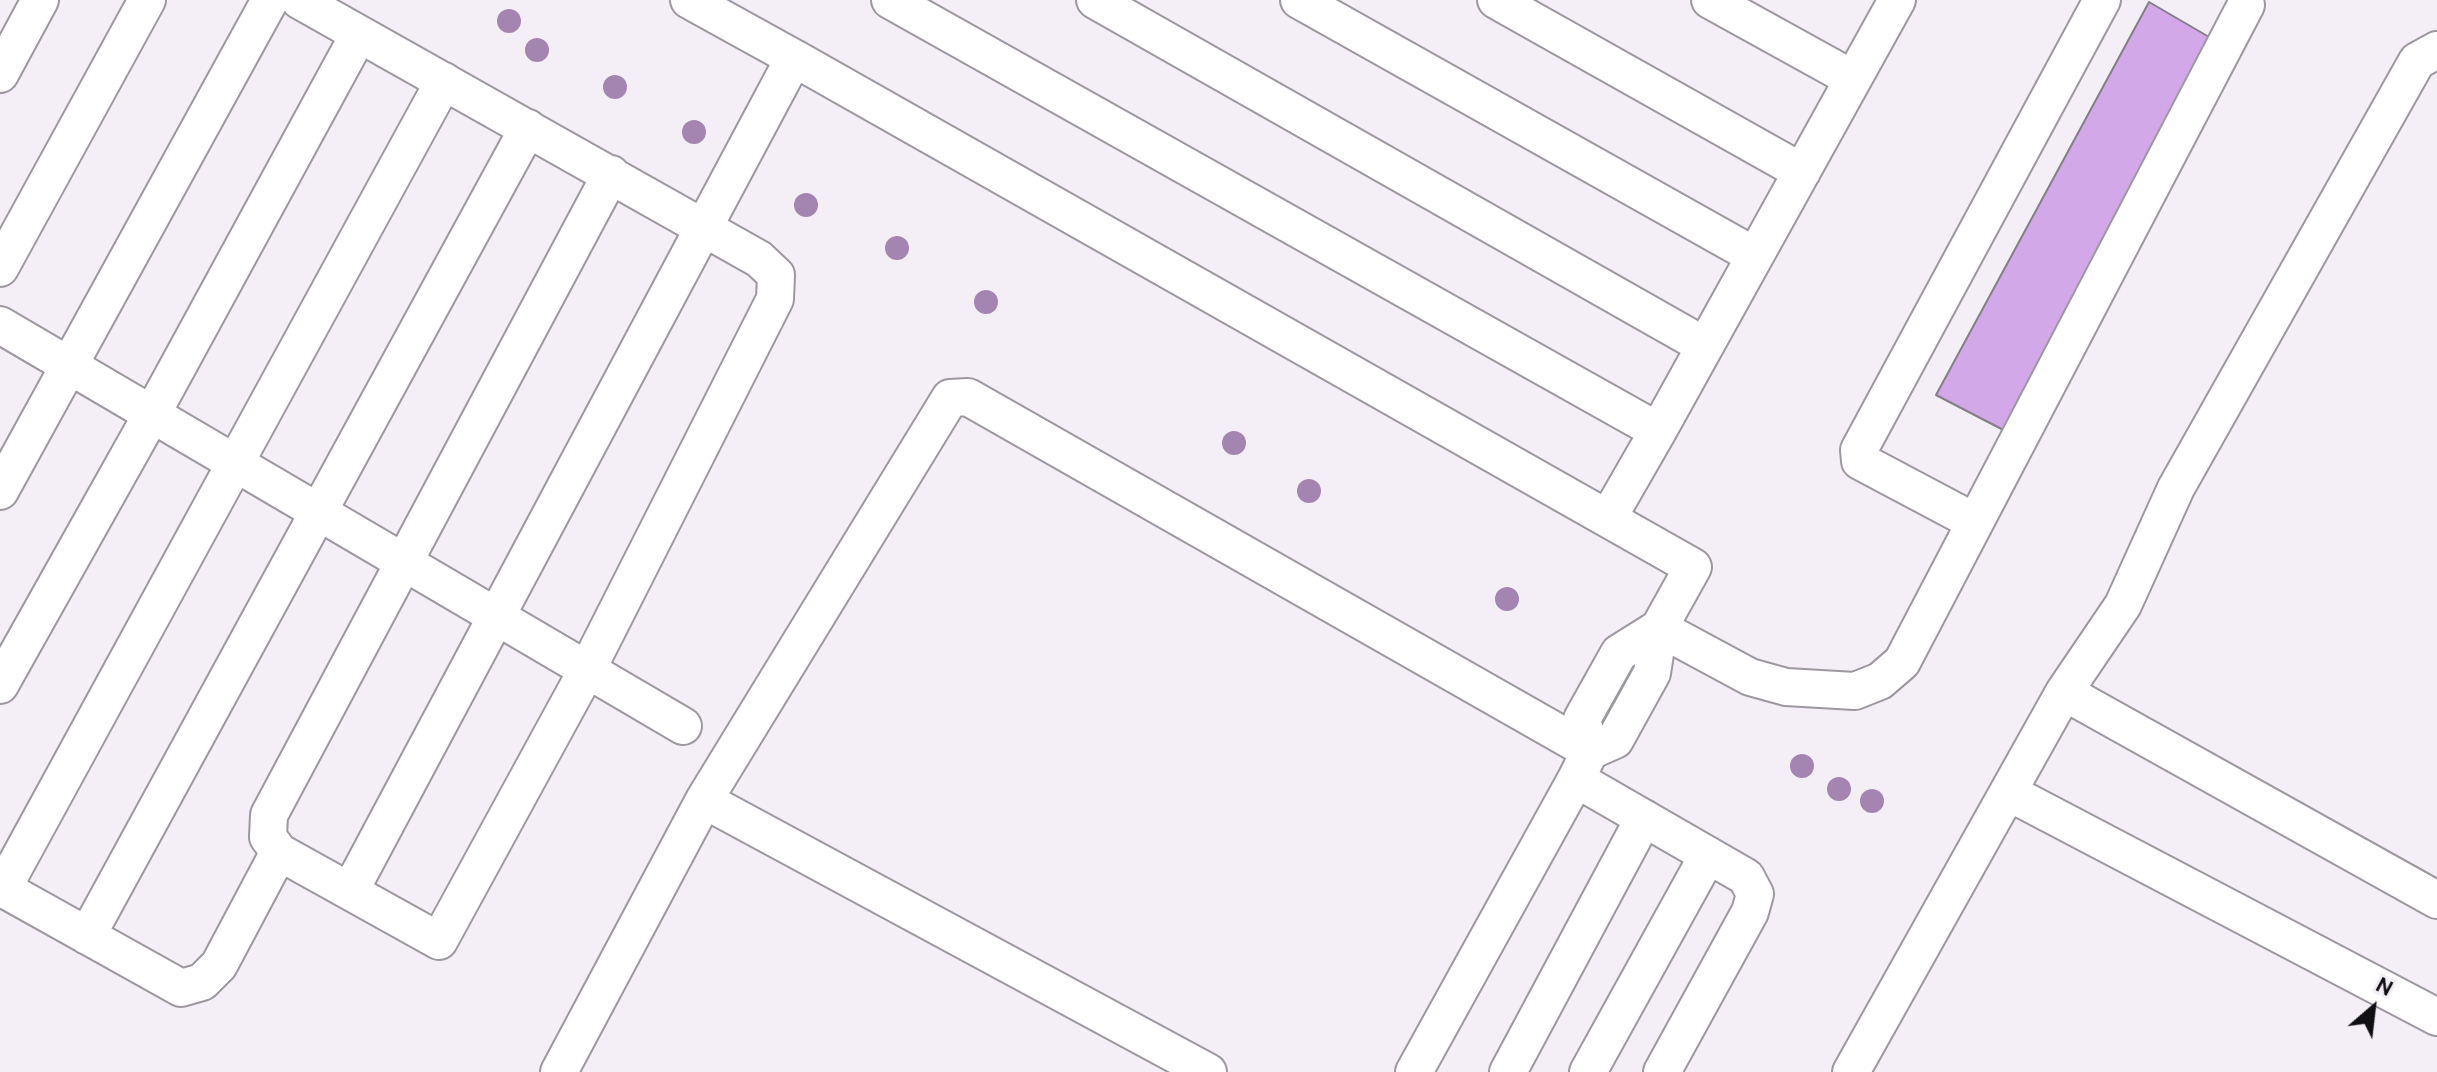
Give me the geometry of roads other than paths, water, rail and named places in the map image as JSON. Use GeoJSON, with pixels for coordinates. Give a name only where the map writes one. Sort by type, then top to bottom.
{"type":"FeatureCollection","features":[{"type":"Feature","properties":{"kind":"lane"},"geometry":{"type":"LineString","coordinates":[[0,74],[40,0]]}},
{"type":"Feature","properties":{"kind":"lane"},"geometry":{"type":"LineString","coordinates":[[0,268],[147,0]]}},
{"type":"Feature","properties":{"kind":"lane"},"geometry":{"type":"LineString","coordinates":[[0,491],[270,0]]}},
{"type":"Feature","properties":{"kind":"lane"},"geometry":{"type":"LineString","coordinates":[[299,0],[359,34],[444,81],[528,128],[611,174],[704,226],[759,259],[776,275],[775,299],[587,670],[439,941],[279,852],[268,837],[269,815],[611,174]]}},
{"type":"Feature","properties":{"kind":"lane"},"geometry":{"type":"LineString","coordinates":[[689,0],[1693,567],[1659,628],[1619,653],[1582,719],[1583,765],[1414,1072]]}},
{"type":"Feature","properties":{"kind":"lane"},"geometry":{"type":"LineString","coordinates":[[890,0],[1658,431]]}},
{"type":"Feature","properties":{"kind":"lane"},"geometry":{"type":"LineString","coordinates":[[1095,0],[1705,346]]}},
{"type":"Feature","properties":{"kind":"lane"},"geometry":{"type":"LineString","coordinates":[[1299,0],[1755,256]]}},
{"type":"Feature","properties":{"kind":"lane"},"geometry":{"type":"LineString","coordinates":[[1496,0],[1802,172]]}},
{"type":"Feature","properties":{"kind":"lane"},"geometry":{"type":"LineString","coordinates":[[1710,0],[1853,79]]}},
{"type":"Feature","properties":{"kind":"lane"},"geometry":{"type":"LineString","coordinates":[[1608,518],[1897,0]]}},
{"type":"Feature","properties":{"kind":"lane"},"geometry":{"type":"LineString","coordinates":[[1975,522],[1860,461],[1859,450],[2102,0]]}},
{"type":"Feature","properties":{"kind":"lane"},"geometry":{"type":"LineString","coordinates":[[1659,628],[1750,677],[1786,687],[1855,691],[1880,681],[1902,662],[2244,2]]}},
{"type":"Feature","properties":{"kind":"lane"},"geometry":{"type":"LineString","coordinates":[[0,685],[359,34]]}},
{"type":"Feature","properties":{"kind":"lane"},"geometry":{"type":"LineString","coordinates":[[1851,1072],[2064,692],[2123,605],[2176,488],[2417,61],[2437,50]]}},
{"type":"Feature","properties":{"kind":"lane"},"geometry":{"type":"LineString","coordinates":[[350,891],[794,58]]}},
{"type":"Feature","properties":{"kind":"lane"},"geometry":{"type":"LineString","coordinates":[[279,852],[219,965],[202,982],[181,988],[1,888],[444,81]]}},
{"type":"Feature","properties":{"kind":"lane"},"geometry":{"type":"LineString","coordinates":[[87,936],[528,128]]}},
{"type":"Feature","properties":{"kind":"lane"},"geometry":{"type":"LineString","coordinates":[[0,325],[683,726]]}},
{"type":"Feature","properties":{"kind":"lane"},"geometry":{"type":"LineString","coordinates":[[559,1072],[704,800],[938,414],[950,398],[968,397],[1583,765],[1644,818],[1746,877],[1755,894],[1750,912],[1662,1072]]}},
{"type":"Feature","properties":{"kind":"lane"},"geometry":{"type":"LineString","coordinates":[[2064,692],[2437,900]]}},
{"type":"Feature","properties":{"kind":"lane"},"geometry":{"type":"LineString","coordinates":[[2008,792],[2437,1017]]}},
{"type":"Feature","properties":{"kind":"lane"},"geometry":{"type":"LineString","coordinates":[[704,800],[1208,1072]]}},
{"type":"Feature","properties":{"kind":"lane"},"geometry":{"type":"LineString","coordinates":[[1508,1072],[1644,818]]}},
{"type":"Feature","properties":{"kind":"lane"},"geometry":{"type":"LineString","coordinates":[[1588,1072],[1708,855]]}}]}
